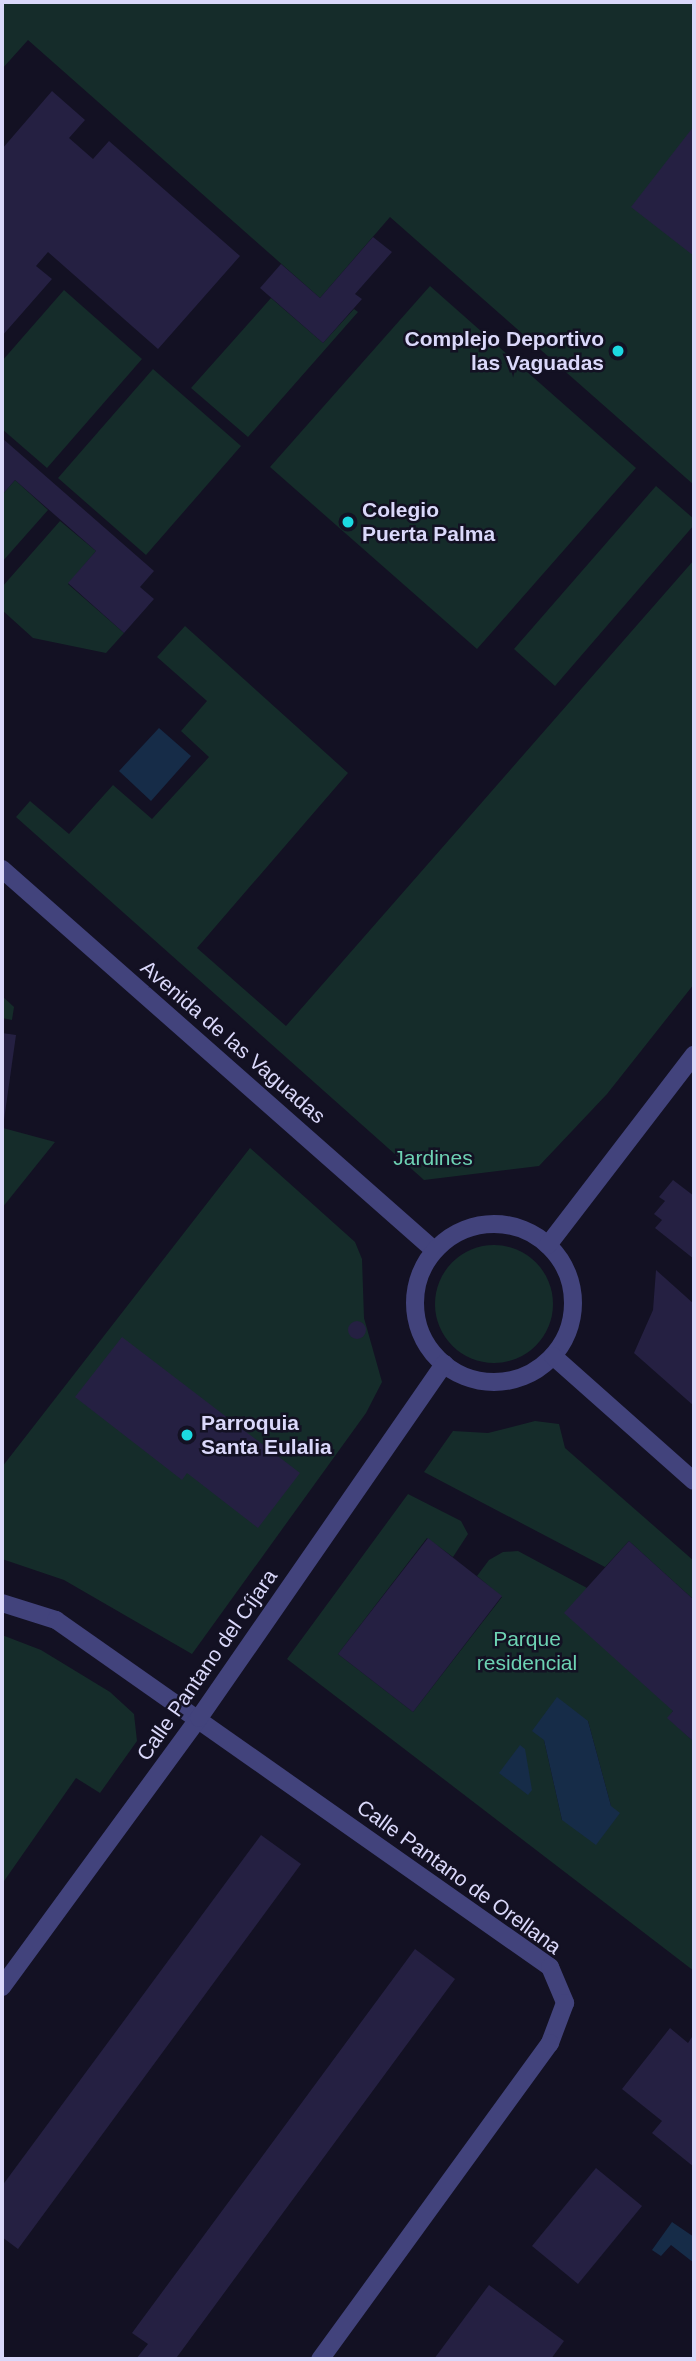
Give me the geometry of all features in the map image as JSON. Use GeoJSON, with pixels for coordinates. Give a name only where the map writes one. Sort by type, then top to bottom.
{"type":"FeatureCollection","features":[{"type":"Feature","properties":{"kind":"street","name":"Avenida de las Vaguadas"},"geometry":{"type":"LineString","coordinates":[[2,869],[434,1250]]}},
{"type":"Feature","properties":{"kind":"street"},"geometry":{"type":"LineString","coordinates":[[548,1245],[694,1055]]}},
{"type":"Feature","properties":{"kind":"street"},"geometry":{"type":"LineString","coordinates":[[477,1225],[515,1227],[548,1245],[563,1265],[572,1300],[566,1336],[553,1356],[534,1371],[512,1380],[488,1382],[465,1377],[444,1364],[427,1345],[417,1322],[415,1296],[421,1272],[434,1250],[454,1234],[477,1225]]}},
{"type":"Feature","properties":{"kind":"street"},"geometry":{"type":"LineString","coordinates":[[553,1356],[694,1480]]}},
{"type":"Feature","properties":{"kind":"street","name":"Calle Pantano del Cíjara"},"geometry":{"type":"LineString","coordinates":[[2,1987],[199,1718],[444,1364]]}},
{"type":"Feature","properties":{"kind":"street","name":"Calle Pantano de Orellana"},"geometry":{"type":"LineString","coordinates":[[2,1603],[56,1620],[550,1967],[565,2003],[550,2043],[320,2359]]}},
{"type":"Feature","properties":{"kind":"green space","name":"Complejo Deportivo las Vaguadas"},"geometry":{"type":"Polygon","coordinates":[[[2,2],[694,2],[694,485],[390,217],[320,298],[28,40],[2,69],[2,2]]]}},
{"type":"Feature","properties":{"kind":"green space"},"geometry":{"type":"Polygon","coordinates":[[[430,286],[636,468],[477,649],[270,467],[430,286]]]}},
{"type":"Feature","properties":{"kind":"green space"},"geometry":{"type":"Polygon","coordinates":[[[64,290],[142,359],[47,468],[2,429],[2,361],[64,290]]]}},
{"type":"Feature","properties":{"kind":"green space"},"geometry":{"type":"Polygon","coordinates":[[[271,298],[323,343],[354,309],[358,312],[248,437],[191,388],[271,298]]]}},
{"type":"Feature","properties":{"kind":"green space"},"geometry":{"type":"Polygon","coordinates":[[[153,369],[241,446],[146,555],[58,478],[153,369]]]}},
{"type":"Feature","properties":{"kind":"green space"},"geometry":{"type":"Polygon","coordinates":[[[15,480],[48,510],[2,562],[2,495],[15,480]]]}},
{"type":"Feature","properties":{"kind":"green space"},"geometry":{"type":"Polygon","coordinates":[[[656,486],[694,519],[694,525],[555,686],[514,649],[656,486]]]}},
{"type":"Feature","properties":{"kind":"green space"},"geometry":{"type":"Polygon","coordinates":[[[60,521],[96,551],[68,584],[124,633],[106,653],[33,638],[2,610],[2,587],[60,521]]]}},
{"type":"Feature","properties":{"kind":"green space","name":"Jardines"},"geometry":{"type":"Polygon","coordinates":[[[694,560],[694,984],[607,1094],[539,1166],[424,1180],[16,817],[30,801],[69,834],[113,785],[152,819],[209,757],[181,731],[207,701],[157,657],[185,626],[348,773],[197,948],[286,1026],[694,560]]]}},
{"type":"Feature","properties":{"kind":"green space"},"geometry":{"type":"Polygon","coordinates":[[[2,996],[14,1007],[12,1020],[2,1018],[2,996]]]}},
{"type":"Feature","properties":{"kind":"green space"},"geometry":{"type":"Polygon","coordinates":[[[3,1128],[55,1142],[2,1208],[2,1135],[3,1128]]]}},
{"type":"Feature","properties":{"kind":"green space"},"geometry":{"type":"Polygon","coordinates":[[[250,1148],[355,1242],[362,1259],[364,1318],[382,1382],[366,1413],[192,1654],[64,1580],[2,1559],[2,1467],[250,1148]]]}},
{"type":"Feature","properties":{"kind":"green space"},"geometry":{"type":"Polygon","coordinates":[[[494,1245],[517,1249],[536,1262],[549,1281],[553,1304],[549,1327],[536,1346],[517,1359],[494,1363],[471,1359],[452,1346],[439,1327],[435,1304],[439,1281],[452,1262],[471,1249],[494,1245]]]}},
{"type":"Feature","properties":{"kind":"green space"},"geometry":{"type":"Polygon","coordinates":[[[535,1421],[559,1424],[565,1448],[694,1561],[694,1600],[629,1541],[605,1567],[424,1472],[453,1431],[488,1433],[535,1421]]]}},
{"type":"Feature","properties":{"kind":"green space","name":"Parque residencial"},"geometry":{"type":"Polygon","coordinates":[[[408,1494],[461,1521],[468,1534],[453,1557],[427,1538],[338,1654],[413,1712],[502,1597],[477,1576],[489,1560],[503,1552],[518,1551],[587,1588],[673,1711],[668,1718],[694,1742],[694,1971],[287,1659],[408,1494]],[[588,1721],[544,1740],[562,1820],[611,1806],[588,1721]]]}},
{"type":"Feature","properties":{"kind":"green space"},"geometry":{"type":"Polygon","coordinates":[[[2,1635],[41,1650],[110,1692],[134,1714],[137,1741],[100,1793],[76,1778],[2,1884],[2,1635]]]}},
{"type":"Feature","properties":{"kind":"water"},"geometry":{"type":"Polygon","coordinates":[[[159,728],[191,756],[151,801],[119,771],[159,728]]]}},
{"type":"Feature","properties":{"kind":"water"},"geometry":{"type":"Polygon","coordinates":[[[557,1697],[588,1721],[611,1806],[620,1813],[596,1845],[562,1820],[544,1740],[532,1731],[557,1697]]]}},
{"type":"Feature","properties":{"kind":"water"},"geometry":{"type":"Polygon","coordinates":[[[520,1745],[525,1749],[532,1790],[528,1795],[499,1773],[520,1745]]]}},
{"type":"Feature","properties":{"kind":"water"},"geometry":{"type":"Polygon","coordinates":[[[672,2222],[694,2237],[694,2263],[671,2245],[661,2256],[652,2250],[672,2222]]]}},
{"type":"Feature","properties":{"kind":"building"},"geometry":{"type":"Polygon","coordinates":[[[52,91],[85,120],[69,138],[93,159],[109,141],[240,256],[158,349],[48,252],[36,266],[52,279],[2,336],[2,149],[52,91]]]}},
{"type":"Feature","properties":{"kind":"building"},"geometry":{"type":"Polygon","coordinates":[[[694,126],[694,256],[631,207],[694,126]]]}},
{"type":"Feature","properties":{"kind":"building"},"geometry":{"type":"Polygon","coordinates":[[[373,237],[392,252],[355,294],[362,299],[323,343],[260,288],[281,264],[320,298],[373,237]]]}},
{"type":"Feature","properties":{"kind":"building"},"geometry":{"type":"Polygon","coordinates":[[[2,438],[154,571],[140,587],[154,599],[124,633],[68,583],[96,551],[15,480],[2,495],[2,438]]]}},
{"type":"Feature","properties":{"kind":"building"},"geometry":{"type":"Polygon","coordinates":[[[2,1033],[16,1035],[3,1127],[2,1127],[2,1033]]]}},
{"type":"Feature","properties":{"kind":"building"},"geometry":{"type":"Polygon","coordinates":[[[673,1180],[694,1196],[694,1259],[655,1228],[662,1220],[654,1214],[665,1201],[659,1197],[673,1180]]]}},
{"type":"Feature","properties":{"kind":"building"},"geometry":{"type":"Polygon","coordinates":[[[656,1270],[694,1304],[694,1406],[634,1353],[653,1310],[656,1270]]]}},
{"type":"Feature","properties":{"kind":"building"},"geometry":{"type":"Polygon","coordinates":[[[353,1321],[361,1321],[366,1330],[364,1337],[353,1339],[348,1334],[348,1326],[353,1321]]]}},
{"type":"Feature","properties":{"kind":"building","name":"Parroquia Santa Eulalia"},"geometry":{"type":"Polygon","coordinates":[[[122,1337],[300,1473],[258,1528],[187,1473],[182,1480],[75,1397],[122,1337]]]}},
{"type":"Feature","properties":{"kind":"building"},"geometry":{"type":"Polygon","coordinates":[[[428,1538],[502,1596],[413,1712],[338,1654],[428,1538]]]}},
{"type":"Feature","properties":{"kind":"building"},"geometry":{"type":"Polygon","coordinates":[[[629,1541],[694,1600],[694,1742],[667,1718],[673,1711],[564,1613],[629,1541]]]}},
{"type":"Feature","properties":{"kind":"building"},"geometry":{"type":"Polygon","coordinates":[[[261,1835],[301,1864],[18,2249],[2,2237],[2,2186],[261,1835]]]}},
{"type":"Feature","properties":{"kind":"building"},"geometry":{"type":"Polygon","coordinates":[[[415,1949],[455,1979],[177,2357],[180,2359],[136,2359],[148,2344],[132,2333],[415,1949]]]}},
{"type":"Feature","properties":{"kind":"building"},"geometry":{"type":"Polygon","coordinates":[[[670,2028],[688,2043],[694,2034],[694,2167],[652,2133],[662,2121],[622,2089],[670,2028]]]}},
{"type":"Feature","properties":{"kind":"building"},"geometry":{"type":"Polygon","coordinates":[[[596,2168],[642,2206],[578,2284],[532,2246],[596,2168]]]}},
{"type":"Feature","properties":{"kind":"building"},"geometry":{"type":"Polygon","coordinates":[[[489,2285],[564,2341],[551,2359],[434,2359],[489,2285]]]}},
{"type":"Feature","properties":{"kind":"place","name":"Complejo Deportivo las Vaguadas"},"geometry":{"type":"Point","coordinates":[618,351]}},
{"type":"Feature","properties":{"kind":"place","name":"Colegio Puerta Palma"},"geometry":{"type":"Point","coordinates":[348,522]}},
{"type":"Feature","properties":{"kind":"place","name":"Parroquia Santa Eulalia"},"geometry":{"type":"Point","coordinates":[187,1435]}}]}
